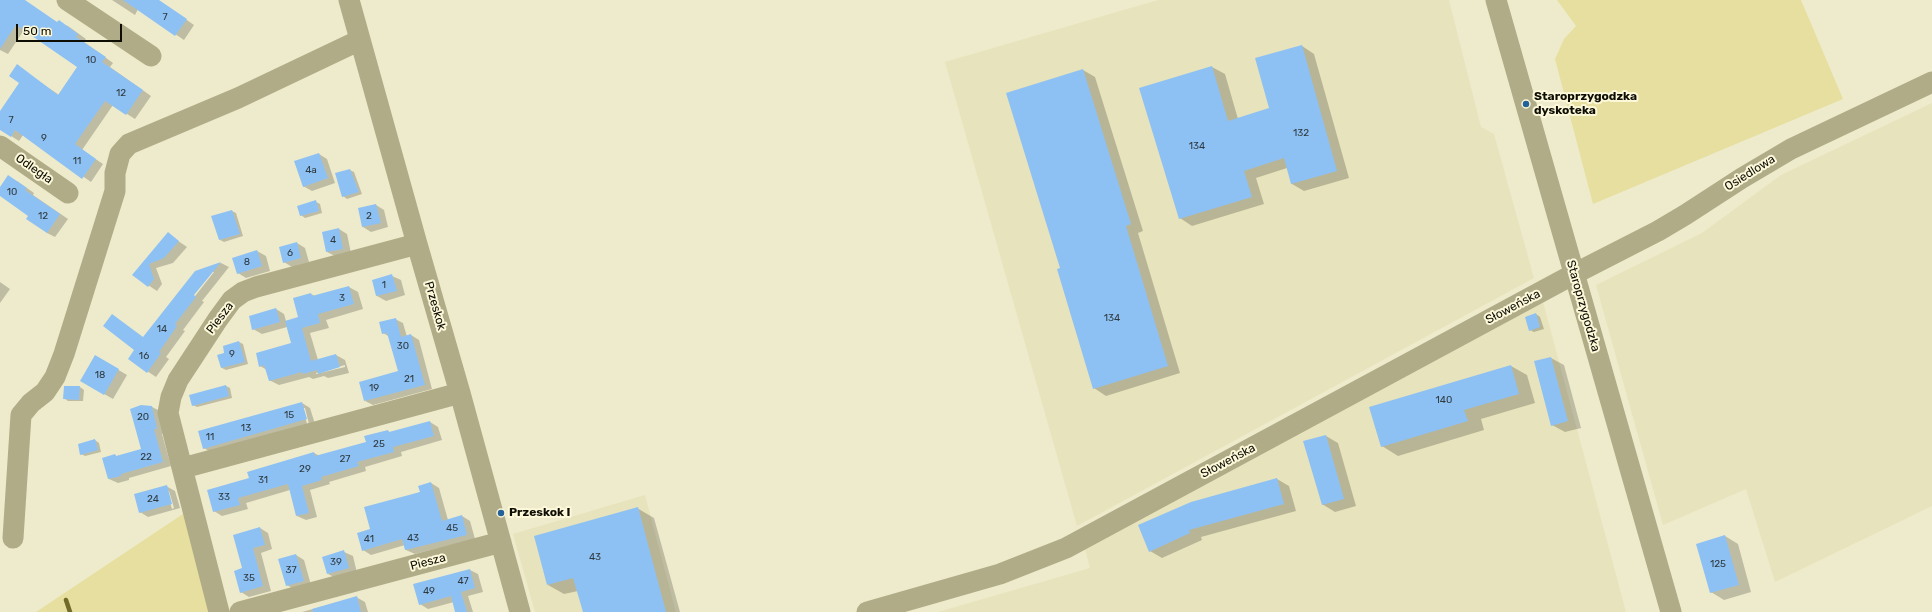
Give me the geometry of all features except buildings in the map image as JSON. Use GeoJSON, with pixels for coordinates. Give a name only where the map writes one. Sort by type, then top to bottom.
{"type":"FeatureCollection","features":[{"type":"Feature","properties":{"kind":"street"},"geometry":{"type":"LineString","coordinates":[[67,0],[151,56]]}},
{"type":"Feature","properties":{"kind":"street","name":"Przeskok"},"geometry":{"type":"LineString","coordinates":[[349,0],[520,612]]}},
{"type":"Feature","properties":{"kind":"street","name":"Staroprzygodzka"},"geometry":{"type":"LineString","coordinates":[[1496,0],[1671,612]]}},
{"type":"Feature","properties":{"kind":"street"},"geometry":{"type":"LineString","coordinates":[[13,538],[21,416],[31,403],[45,392],[55,377],[64,354],[115,191],[115,172],[120,154],[129,144],[238,98],[360,40]]}},
{"type":"Feature","properties":{"kind":"street","name":"Osiedlowa"},"geometry":{"type":"LineString","coordinates":[[1574,274],[1680,219],[1742,178],[1791,149],[1932,82]]}},
{"type":"Feature","properties":{"kind":"street","name":"Odległa"},"geometry":{"type":"LineString","coordinates":[[0,146],[68,193]]}},
{"type":"Feature","properties":{"kind":"street","name":"Piesza"},"geometry":{"type":"LineString","coordinates":[[219,612],[168,413],[171,397],[178,380],[218,318],[232,300],[243,292],[256,287],[417,244]]}},
{"type":"Feature","properties":{"kind":"street","name":"Słoweńska"},"geometry":{"type":"LineString","coordinates":[[867,612],[1000,574],[1066,548],[1574,274]]}},
{"type":"Feature","properties":{"kind":"street"},"geometry":{"type":"LineString","coordinates":[[183,468],[460,393]]}},
{"type":"Feature","properties":{"kind":"street","name":"Piesza"},"geometry":{"type":"LineString","coordinates":[[240,612],[501,542]]}},
{"type":"Feature","properties":{"kind":"shaded area"},"geometry":{"type":"Polygon","coordinates":[[[1158,0],[1449,0],[1481,127],[1494,134],[1534,278],[1077,526],[945,62],[1158,0]]]}},
{"type":"Feature","properties":{"kind":"shaded area"},"geometry":{"type":"Polygon","coordinates":[[[1557,0],[1801,0],[1843,99],[1593,204],[1555,59],[1564,39],[1576,26],[1557,0]]]}},
{"type":"Feature","properties":{"kind":"shaded area"},"geometry":{"type":"Polygon","coordinates":[[[1932,103],[1932,506],[1775,582],[1746,489],[1663,525],[1596,285],[1702,233],[1781,175],[1932,103]]]}},
{"type":"Feature","properties":{"kind":"shaded area"},"geometry":{"type":"Polygon","coordinates":[[[1543,302],[1626,612],[938,612],[1090,568],[1085,549],[1543,302]]]}},
{"type":"Feature","properties":{"kind":"shaded area"},"geometry":{"type":"Polygon","coordinates":[[[645,495],[676,612],[535,612],[513,534],[645,495]]]}},
{"type":"Feature","properties":{"kind":"shaded area"},"geometry":{"type":"Polygon","coordinates":[[[186,512],[212,612],[36,612],[186,512]]]}},
{"type":"Feature","properties":{"kind":"waterway"},"geometry":{"type":"LineString","coordinates":[[66,600],[70,612]]}},
{"type":"Feature","properties":{"kind":"place","name":"Staroprzygodzka dyskoteka"},"geometry":{"type":"Point","coordinates":[1526,104]}},
{"type":"Feature","properties":{"kind":"place","name":"Przeskok I"},"geometry":{"type":"Point","coordinates":[501,513]}}]}
